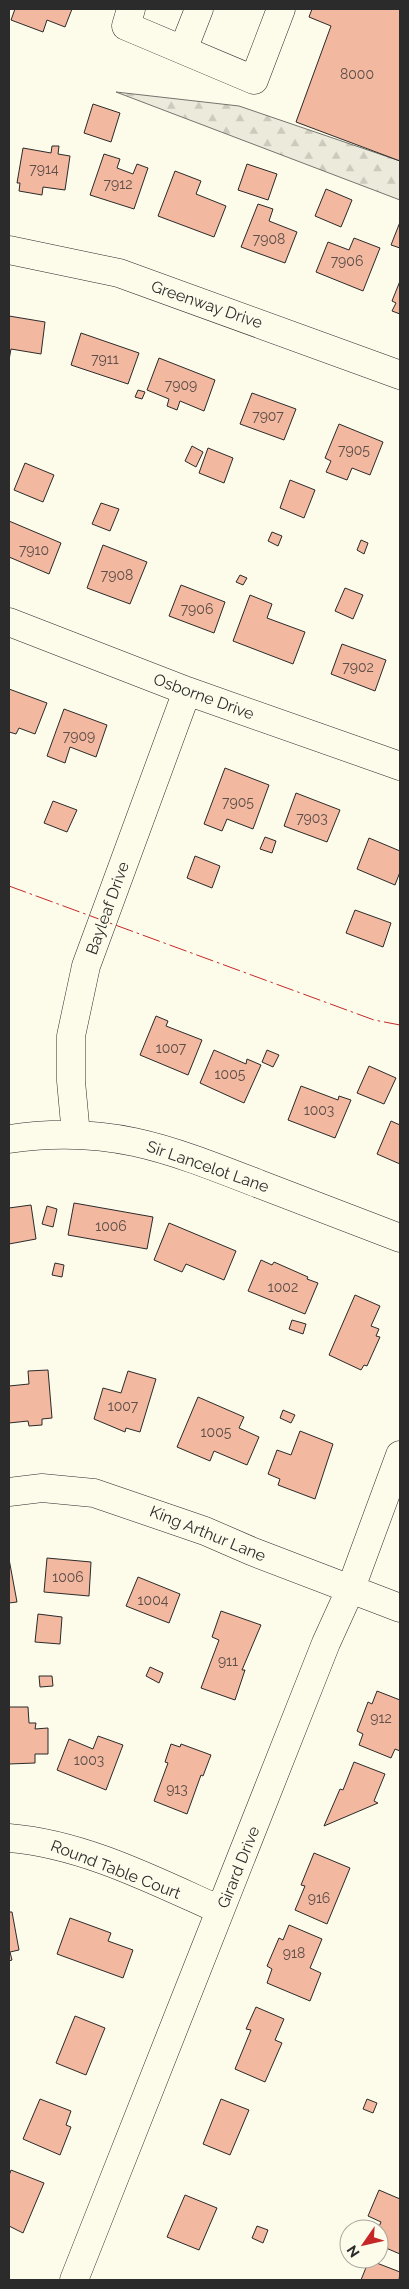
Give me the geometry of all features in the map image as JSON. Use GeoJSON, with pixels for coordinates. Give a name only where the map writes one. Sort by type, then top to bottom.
{"type":"FeatureCollection","features":[{"type":"Feature","properties":{"kind":"street"},"geometry":{"type":"LineString","coordinates":[[131,9],[126,26],[254,80],[281,9]]}},
{"type":"Feature","properties":{"kind":"street"},"geometry":{"type":"LineString","coordinates":[[183,50],[199,9]]}},
{"type":"Feature","properties":{"kind":"street","name":"Greenway Drive"},"geometry":{"type":"LineString","coordinates":[[9,250],[119,273],[400,376]]}},
{"type":"Feature","properties":{"kind":"street","name":"Osborne Drive"},"geometry":{"type":"LineString","coordinates":[[9,622],[187,691],[400,766]]}},
{"type":"Feature","properties":{"kind":"street","name":"Bayleaf Drive"},"geometry":{"type":"LineString","coordinates":[[76,1135],[71,1081],[72,1036],[86,966],[187,691]]}},
{"type":"Feature","properties":{"kind":"street","name":"Sir Lancelot Lane"},"geometry":{"type":"LineString","coordinates":[[9,1139],[38,1135],[76,1135],[122,1138],[169,1149],[400,1238]]}},
{"type":"Feature","properties":{"kind":"street","name":"Girard Drive"},"geometry":{"type":"LineString","coordinates":[[74,2280],[326,1643],[351,1588],[400,1454]]}},
{"type":"Feature","properties":{"kind":"street","name":"King Arthur Lane"},"geometry":{"type":"LineString","coordinates":[[9,1492],[42,1488],[94,1493],[205,1531],[251,1551],[400,1608]]}},
{"type":"Feature","properties":{"kind":"street","name":"Round Table Court"},"geometry":{"type":"LineString","coordinates":[[9,1838],[42,1841],[89,1855],[133,1871],[220,1910]]}},
{"type":"Feature","properties":{"kind":"green space"},"geometry":{"type":"Polygon","coordinates":[[[116,92],[239,106],[400,161],[400,200],[116,92]]]}},
{"type":"Feature","properties":{"kind":"building"},"geometry":{"type":"Polygon","coordinates":[[[15,9],[72,9],[65,27],[47,20],[43,32],[11,20],[15,9]]]}},
{"type":"Feature","properties":{"kind":"building"},"geometry":{"type":"Polygon","coordinates":[[[312,9],[400,9],[400,161],[296,122],[331,26],[309,17],[312,9]]]}},
{"type":"Feature","properties":{"kind":"building"},"geometry":{"type":"Polygon","coordinates":[[[93,104],[120,113],[111,142],[84,133],[93,104]]]}},
{"type":"Feature","properties":{"kind":"building"},"geometry":{"type":"Polygon","coordinates":[[[52,146],[59,146],[58,154],[70,156],[65,190],[43,187],[42,195],[19,191],[20,183],[17,183],[23,148],[51,153],[52,146]]]}},
{"type":"Feature","properties":{"kind":"building"},"geometry":{"type":"Polygon","coordinates":[[[104,154],[120,159],[117,168],[133,174],[137,164],[148,168],[134,209],[90,195],[104,154]]]}},
{"type":"Feature","properties":{"kind":"building"},"geometry":{"type":"Polygon","coordinates":[[[247,164],[277,174],[268,200],[238,190],[247,164]]]}},
{"type":"Feature","properties":{"kind":"building"},"geometry":{"type":"Polygon","coordinates":[[[175,171],[201,181],[196,194],[226,206],[214,237],[158,216],[175,171]]]}},
{"type":"Feature","properties":{"kind":"building"},"geometry":{"type":"Polygon","coordinates":[[[326,189],[352,200],[341,227],[315,216],[326,189]]]}},
{"type":"Feature","properties":{"kind":"building"},"geometry":{"type":"Polygon","coordinates":[[[258,204],[273,209],[269,221],[297,232],[285,263],[241,247],[258,204]]]}},
{"type":"Feature","properties":{"kind":"building"},"geometry":{"type":"Polygon","coordinates":[[[400,222],[400,248],[391,245],[400,222]]]}},
{"type":"Feature","properties":{"kind":"building"},"geometry":{"type":"Polygon","coordinates":[[[354,238],[380,248],[363,291],[316,272],[328,242],[349,250],[354,238]]]}},
{"type":"Feature","properties":{"kind":"building"},"geometry":{"type":"Polygon","coordinates":[[[400,281],[400,314],[392,311],[396,303],[392,301],[400,281]]]}},
{"type":"Feature","properties":{"kind":"building"},"geometry":{"type":"Polygon","coordinates":[[[9,316],[45,322],[41,354],[11,349],[9,360],[9,316]]]}},
{"type":"Feature","properties":{"kind":"building"},"geometry":{"type":"Polygon","coordinates":[[[81,333],[139,353],[128,384],[71,365],[81,333]]]}},
{"type":"Feature","properties":{"kind":"building"},"geometry":{"type":"Polygon","coordinates":[[[159,358],[215,380],[204,411],[180,401],[177,410],[167,406],[169,399],[147,390],[159,358]]]}},
{"type":"Feature","properties":{"kind":"building"},"geometry":{"type":"Polygon","coordinates":[[[138,390],[145,392],[142,399],[135,397],[138,390]]]}},
{"type":"Feature","properties":{"kind":"building"},"geometry":{"type":"Polygon","coordinates":[[[252,393],[296,409],[284,440],[240,424],[252,393]]]}},
{"type":"Feature","properties":{"kind":"building"},"geometry":{"type":"Polygon","coordinates":[[[339,424],[383,442],[370,475],[352,468],[347,480],[326,472],[331,461],[325,458],[339,424]]]}},
{"type":"Feature","properties":{"kind":"building"},"geometry":{"type":"Polygon","coordinates":[[[192,446],[203,452],[196,467],[185,461],[192,446]]]}},
{"type":"Feature","properties":{"kind":"building"},"geometry":{"type":"Polygon","coordinates":[[[208,448],[233,458],[224,483],[199,473],[208,448]]]}},
{"type":"Feature","properties":{"kind":"building"},"geometry":{"type":"Polygon","coordinates":[[[25,463],[54,475],[43,502],[14,490],[25,463]]]}},
{"type":"Feature","properties":{"kind":"building"},"geometry":{"type":"Polygon","coordinates":[[[290,480],[315,490],[304,518],[280,508],[290,480]]]}},
{"type":"Feature","properties":{"kind":"building"},"geometry":{"type":"Polygon","coordinates":[[[101,503],[119,509],[110,531],[92,524],[101,503]]]}},
{"type":"Feature","properties":{"kind":"building"},"geometry":{"type":"Polygon","coordinates":[[[9,521],[61,543],[49,574],[9,557],[9,521]]]}},
{"type":"Feature","properties":{"kind":"building"},"geometry":{"type":"Polygon","coordinates":[[[272,532],[282,536],[278,546],[268,541],[272,532]]]}},
{"type":"Feature","properties":{"kind":"building"},"geometry":{"type":"Polygon","coordinates":[[[361,540],[368,543],[364,554],[357,550],[361,540]]]}},
{"type":"Feature","properties":{"kind":"building"},"geometry":{"type":"Polygon","coordinates":[[[103,545],[147,562],[130,604],[87,588],[103,545]]]}},
{"type":"Feature","properties":{"kind":"building"},"geometry":{"type":"Polygon","coordinates":[[[240,575],[247,578],[243,585],[236,582],[240,575]]]}},
{"type":"Feature","properties":{"kind":"building"},"geometry":{"type":"Polygon","coordinates":[[[181,585],[225,602],[214,633],[169,616],[181,585]]]}},
{"type":"Feature","properties":{"kind":"building"},"geometry":{"type":"Polygon","coordinates":[[[345,588],[363,595],[353,619],[335,611],[345,588]]]}},
{"type":"Feature","properties":{"kind":"building"},"geometry":{"type":"Polygon","coordinates":[[[250,595],[272,604],[267,618],[305,632],[293,664],[233,641],[250,595]]]}},
{"type":"Feature","properties":{"kind":"building"},"geometry":{"type":"Polygon","coordinates":[[[342,644],[386,660],[375,691],[331,674],[342,644]]]}},
{"type":"Feature","properties":{"kind":"building"},"geometry":{"type":"Polygon","coordinates":[[[9,689],[47,703],[35,734],[19,728],[16,734],[9,732],[9,689]]]}},
{"type":"Feature","properties":{"kind":"building"},"geometry":{"type":"Polygon","coordinates":[[[64,709],[107,725],[96,757],[70,747],[65,763],[47,756],[64,709]]]}},
{"type":"Feature","properties":{"kind":"building"},"geometry":{"type":"Polygon","coordinates":[[[225,768],[269,785],[253,829],[227,819],[222,831],[204,824],[225,768]]]}},
{"type":"Feature","properties":{"kind":"building"},"geometry":{"type":"Polygon","coordinates":[[[296,793],[340,810],[327,842],[284,826],[296,793]]]}},
{"type":"Feature","properties":{"kind":"building"},"geometry":{"type":"Polygon","coordinates":[[[53,801],[77,810],[67,832],[44,823],[53,801]]]}},
{"type":"Feature","properties":{"kind":"building"},"geometry":{"type":"Polygon","coordinates":[[[265,837],[276,841],[272,853],[260,849],[265,837]]]}},
{"type":"Feature","properties":{"kind":"building"},"geometry":{"type":"Polygon","coordinates":[[[369,838],[400,851],[400,872],[395,885],[357,869],[369,838]]]}},
{"type":"Feature","properties":{"kind":"building"},"geometry":{"type":"Polygon","coordinates":[[[195,856],[220,866],[212,888],[187,878],[195,856]]]}},
{"type":"Feature","properties":{"kind":"building"},"geometry":{"type":"Polygon","coordinates":[[[355,910],[391,923],[383,947],[346,933],[355,910]]]}},
{"type":"Feature","properties":{"kind":"building"},"geometry":{"type":"Polygon","coordinates":[[[156,1016],[168,1021],[166,1026],[202,1040],[188,1075],[140,1055],[156,1016]]]}},
{"type":"Feature","properties":{"kind":"building"},"geometry":{"type":"Polygon","coordinates":[[[214,1050],[246,1064],[247,1059],[261,1065],[244,1103],[200,1083],[214,1050]]]}},
{"type":"Feature","properties":{"kind":"building"},"geometry":{"type":"Polygon","coordinates":[[[267,1050],[279,1055],[273,1067],[262,1062],[267,1050]]]}},
{"type":"Feature","properties":{"kind":"building"},"geometry":{"type":"Polygon","coordinates":[[[369,1066],[396,1078],[384,1104],[357,1093],[369,1066]]]}},
{"type":"Feature","properties":{"kind":"building"},"geometry":{"type":"Polygon","coordinates":[[[301,1086],[338,1100],[339,1096],[351,1100],[335,1138],[288,1120],[301,1086]]]}},
{"type":"Feature","properties":{"kind":"building"},"geometry":{"type":"Polygon","coordinates":[[[391,1121],[400,1125],[400,1164],[377,1154],[391,1121]]]}},
{"type":"Feature","properties":{"kind":"building"},"geometry":{"type":"Polygon","coordinates":[[[74,1203],[153,1217],[147,1249],[68,1235],[74,1203]]]}},
{"type":"Feature","properties":{"kind":"building"},"geometry":{"type":"Polygon","coordinates":[[[31,1205],[36,1239],[9,1244],[9,1208],[31,1205]]]}},
{"type":"Feature","properties":{"kind":"building"},"geometry":{"type":"Polygon","coordinates":[[[47,1206],[57,1209],[53,1227],[42,1224],[47,1206]]]}},
{"type":"Feature","properties":{"kind":"building"},"geometry":{"type":"Polygon","coordinates":[[[169,1223],[236,1251],[224,1280],[186,1264],[182,1272],[154,1260],[169,1223]]]}},
{"type":"Feature","properties":{"kind":"building"},"geometry":{"type":"Polygon","coordinates":[[[261,1260],[272,1265],[274,1262],[318,1283],[305,1314],[248,1291],[261,1260]]]}},
{"type":"Feature","properties":{"kind":"building"},"geometry":{"type":"Polygon","coordinates":[[[55,1263],[64,1265],[62,1277],[52,1275],[55,1263]]]}},
{"type":"Feature","properties":{"kind":"building"},"geometry":{"type":"Polygon","coordinates":[[[355,1295],[380,1306],[371,1326],[379,1329],[376,1336],[380,1337],[367,1366],[364,1365],[361,1370],[329,1355],[355,1295]]]}},
{"type":"Feature","properties":{"kind":"building"},"geometry":{"type":"Polygon","coordinates":[[[292,1320],[306,1324],[303,1334],[289,1329],[292,1320]]]}},
{"type":"Feature","properties":{"kind":"building"},"geometry":{"type":"Polygon","coordinates":[[[48,1370],[52,1418],[42,1419],[42,1425],[29,1426],[28,1421],[9,1423],[9,1386],[29,1384],[28,1371],[48,1370]]]}},
{"type":"Feature","properties":{"kind":"building"},"geometry":{"type":"Polygon","coordinates":[[[128,1371],[156,1379],[140,1432],[126,1428],[125,1432],[94,1419],[103,1388],[121,1393],[128,1371]]]}},
{"type":"Feature","properties":{"kind":"building"},"geometry":{"type":"Polygon","coordinates":[[[198,1397],[244,1417],[239,1428],[259,1437],[247,1465],[214,1451],[210,1461],[177,1447],[198,1397]]]}},
{"type":"Feature","properties":{"kind":"building"},"geometry":{"type":"Polygon","coordinates":[[[283,1410],[295,1415],[291,1423],[280,1418],[283,1410]]]}},
{"type":"Feature","properties":{"kind":"building"},"geometry":{"type":"Polygon","coordinates":[[[300,1431],[333,1444],[315,1499],[278,1485],[280,1479],[268,1474],[277,1450],[291,1455],[300,1431]]]}},
{"type":"Feature","properties":{"kind":"building"},"geometry":{"type":"Polygon","coordinates":[[[47,1558],[91,1562],[89,1596],[44,1592],[47,1558]]]}},
{"type":"Feature","properties":{"kind":"building"},"geometry":{"type":"Polygon","coordinates":[[[9,1559],[17,1602],[9,1603],[9,1559]]]}},
{"type":"Feature","properties":{"kind":"building"},"geometry":{"type":"Polygon","coordinates":[[[138,1577],[180,1594],[169,1623],[126,1606],[138,1577]]]}},
{"type":"Feature","properties":{"kind":"building"},"geometry":{"type":"Polygon","coordinates":[[[221,1611],[261,1625],[242,1670],[245,1670],[235,1700],[201,1688],[219,1640],[212,1637],[221,1611]]]}},
{"type":"Feature","properties":{"kind":"building"},"geometry":{"type":"Polygon","coordinates":[[[38,1614],[62,1617],[60,1644],[35,1642],[38,1614]]]}},
{"type":"Feature","properties":{"kind":"building"},"geometry":{"type":"Polygon","coordinates":[[[150,1667],[163,1673],[159,1683],[146,1676],[150,1667]]]}},
{"type":"Feature","properties":{"kind":"building"},"geometry":{"type":"Polygon","coordinates":[[[39,1676],[52,1676],[53,1686],[40,1687],[39,1676]]]}},
{"type":"Feature","properties":{"kind":"building"},"geometry":{"type":"Polygon","coordinates":[[[377,1691],[400,1700],[400,1751],[395,1749],[391,1758],[359,1745],[363,1734],[357,1731],[368,1702],[372,1704],[377,1691]]]}},
{"type":"Feature","properties":{"kind":"building"},"geometry":{"type":"Polygon","coordinates":[[[9,1707],[28,1707],[29,1723],[36,1723],[35,1729],[48,1728],[48,1754],[35,1754],[35,1763],[9,1764],[9,1707]]]}},
{"type":"Feature","properties":{"kind":"building"},"geometry":{"type":"Polygon","coordinates":[[[98,1736],[123,1745],[106,1790],[57,1770],[69,1739],[93,1749],[98,1736]]]}},
{"type":"Feature","properties":{"kind":"building"},"geometry":{"type":"Polygon","coordinates":[[[171,1744],[180,1747],[181,1744],[211,1755],[203,1776],[201,1775],[187,1814],[154,1801],[168,1763],[165,1762],[171,1744]]]}},
{"type":"Feature","properties":{"kind":"building"},"geometry":{"type":"Polygon","coordinates":[[[354,1762],[385,1774],[374,1801],[378,1803],[324,1826],[340,1789],[343,1790],[354,1762]]]}},
{"type":"Feature","properties":{"kind":"building"},"geometry":{"type":"Polygon","coordinates":[[[314,1853],[350,1868],[327,1924],[295,1910],[305,1886],[301,1885],[314,1853]]]}},
{"type":"Feature","properties":{"kind":"building"},"geometry":{"type":"Polygon","coordinates":[[[9,1912],[12,1912],[19,1950],[10,1952],[12,1960],[9,1961],[9,1912]]]}},
{"type":"Feature","properties":{"kind":"building"},"geometry":{"type":"Polygon","coordinates":[[[70,1918],[111,1933],[108,1941],[133,1950],[123,1978],[57,1954],[70,1918]]]}},
{"type":"Feature","properties":{"kind":"building"},"geometry":{"type":"Polygon","coordinates":[[[289,1925],[322,1939],[310,1968],[321,1973],[310,2001],[267,1983],[272,1969],[267,1966],[279,1938],[283,1940],[289,1925]]]}},
{"type":"Feature","properties":{"kind":"building"},"geometry":{"type":"Polygon","coordinates":[[[256,2007],[284,2019],[275,2040],[282,2043],[265,2082],[235,2069],[251,2030],[246,2029],[256,2007]]]}},
{"type":"Feature","properties":{"kind":"building"},"geometry":{"type":"Polygon","coordinates":[[[75,2016],[105,2028],[86,2075],[56,2063],[75,2016]]]}},
{"type":"Feature","properties":{"kind":"building"},"geometry":{"type":"Polygon","coordinates":[[[40,2099],[71,2111],[66,2125],[71,2127],[60,2155],[23,2139],[40,2099]]]}},
{"type":"Feature","properties":{"kind":"building"},"geometry":{"type":"Polygon","coordinates":[[[221,2099],[249,2110],[230,2155],[203,2144],[221,2099]]]}},
{"type":"Feature","properties":{"kind":"building"},"geometry":{"type":"Polygon","coordinates":[[[367,2099],[377,2103],[373,2113],[363,2109],[367,2099]]]}},
{"type":"Feature","properties":{"kind":"building"},"geometry":{"type":"Polygon","coordinates":[[[11,2170],[44,2183],[23,2233],[9,2226],[9,2176],[11,2170]]]}},
{"type":"Feature","properties":{"kind":"building"},"geometry":{"type":"Polygon","coordinates":[[[379,2190],[400,2199],[400,2254],[389,2249],[389,2219],[374,2219],[368,2216],[379,2190]]]}},
{"type":"Feature","properties":{"kind":"building"},"geometry":{"type":"Polygon","coordinates":[[[185,2195],[217,2208],[199,2250],[167,2237],[185,2195]]]}},
{"type":"Feature","properties":{"kind":"building"},"geometry":{"type":"Polygon","coordinates":[[[257,2226],[268,2230],[263,2243],[252,2238],[257,2226]]]}},
{"type":"Feature","properties":{"kind":"building"},"geometry":{"type":"Polygon","coordinates":[[[389,2268],[400,2272],[399,2280],[361,2280],[365,2269],[389,2268]]]}},
{"type":"Feature","properties":{"kind":"power"},"geometry":{"type":"LineString","coordinates":[[9,886],[374,1020],[400,1025]]}}]}
